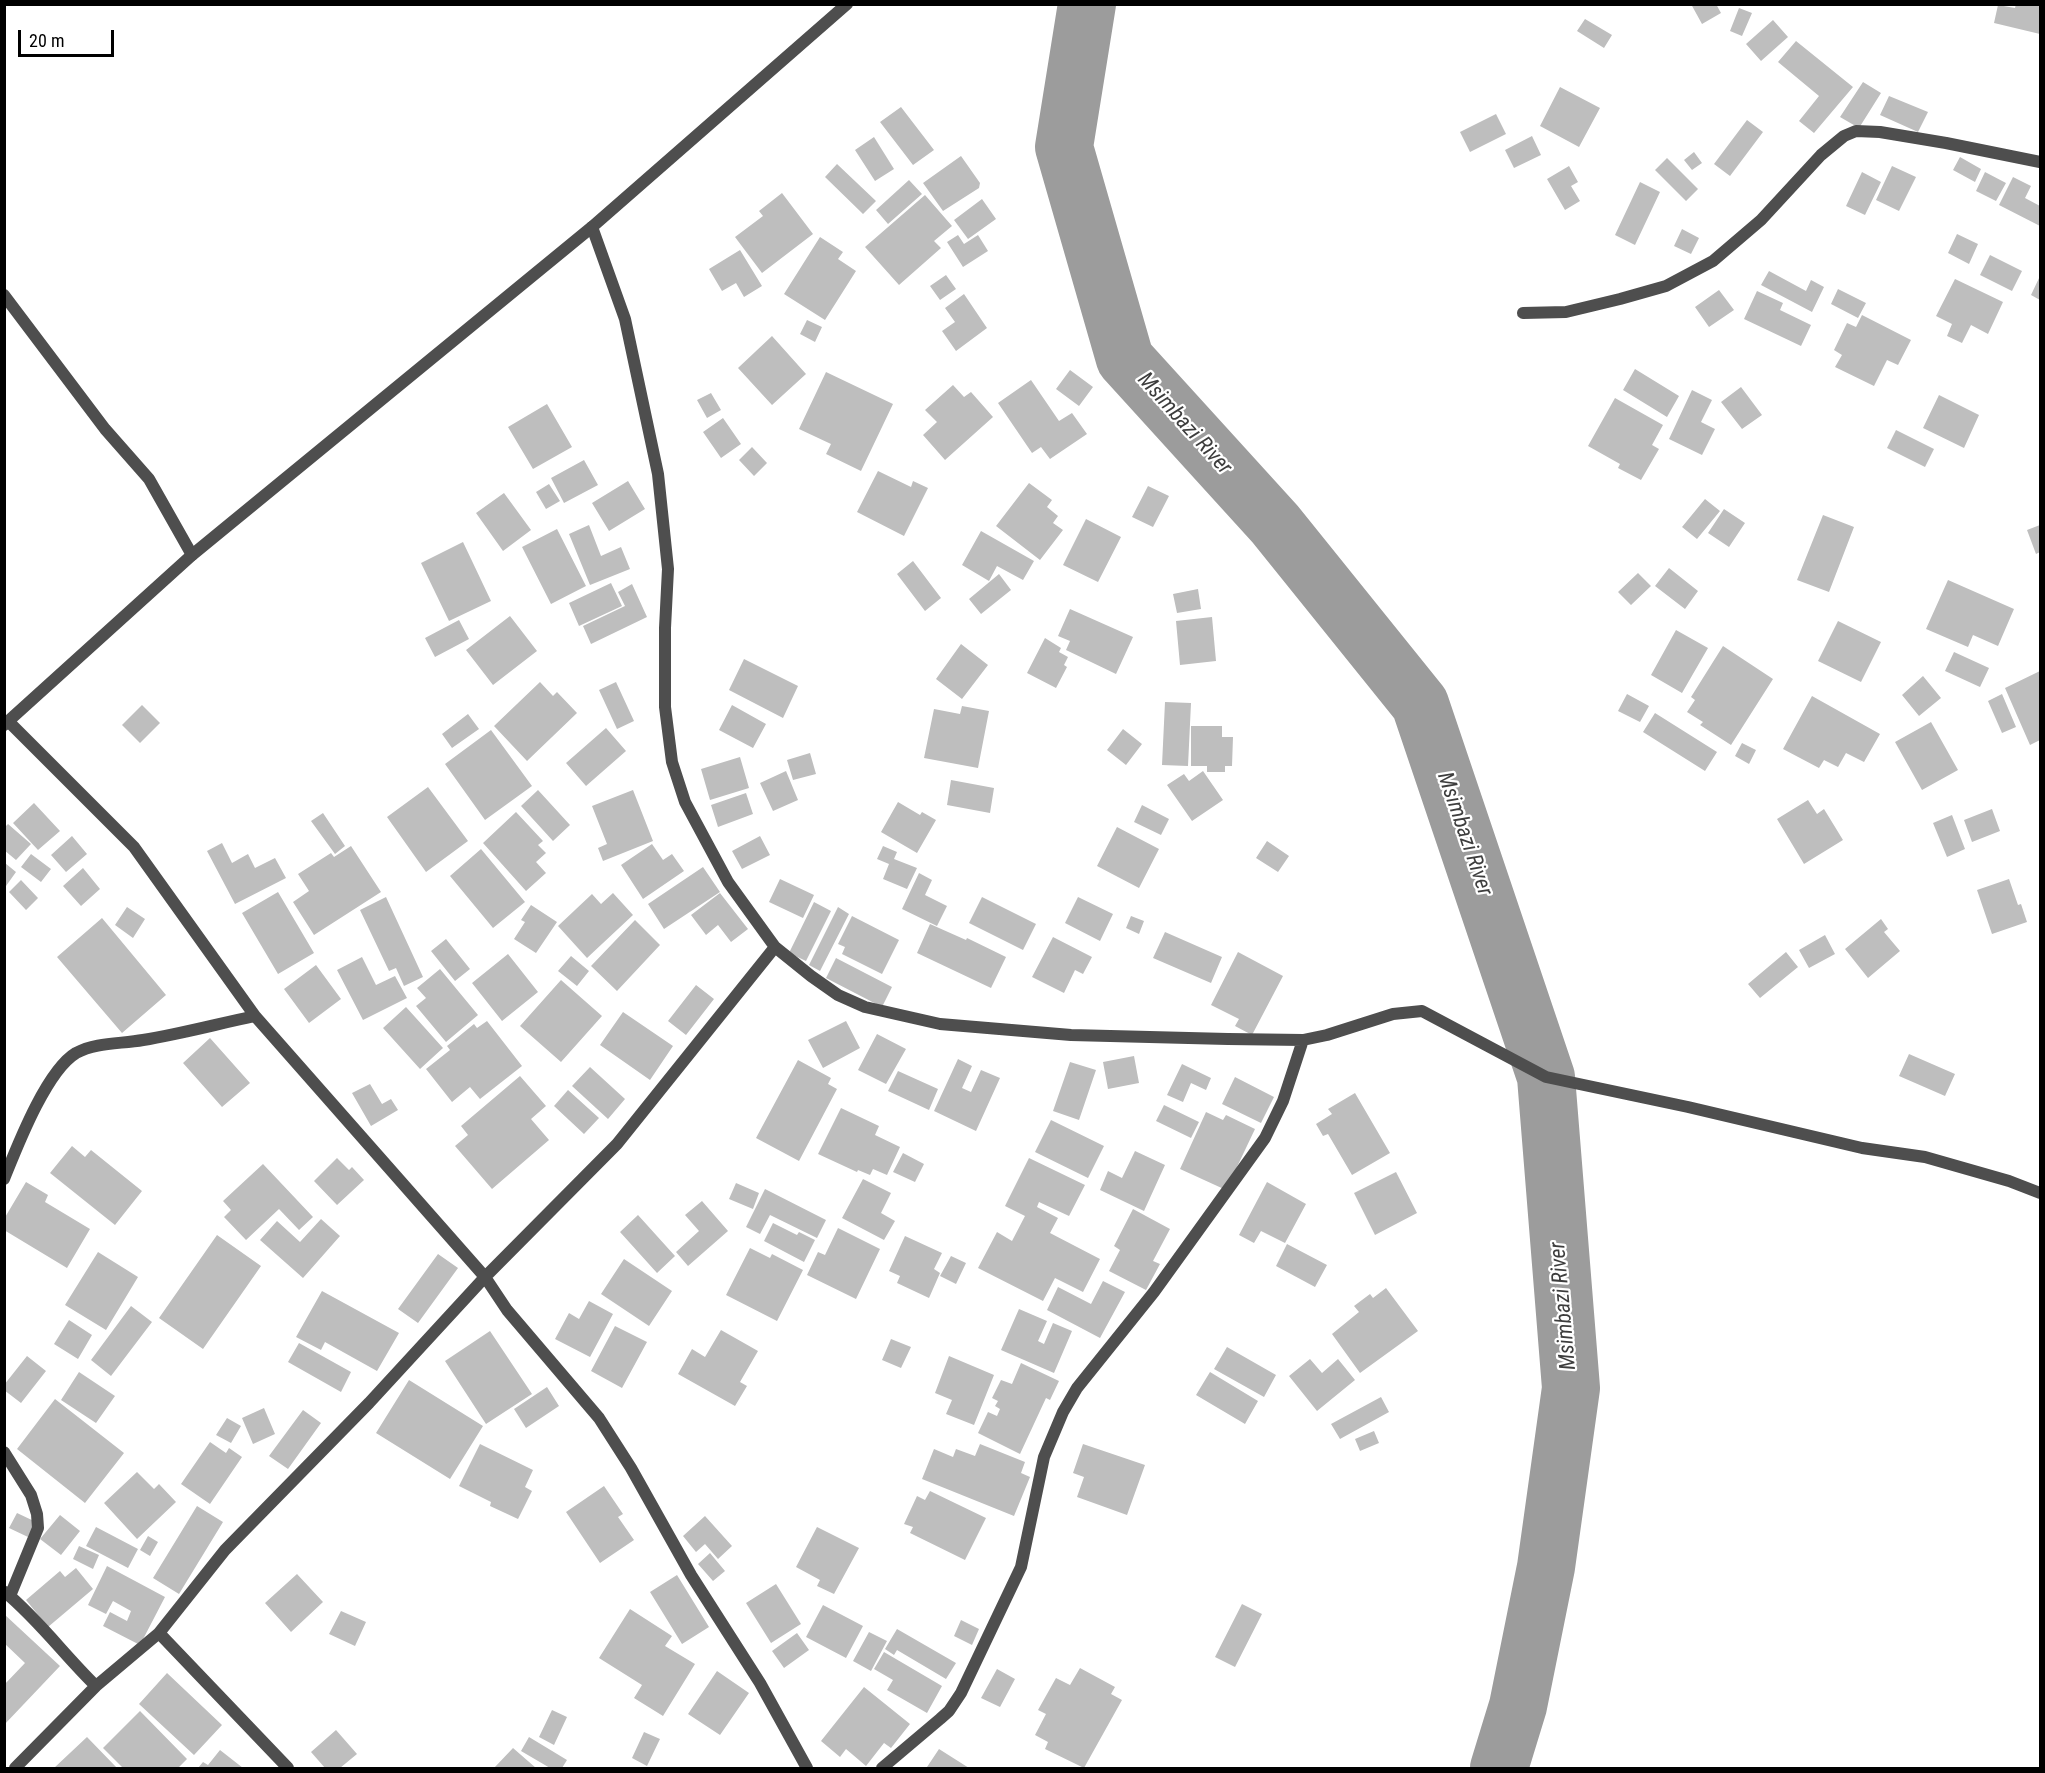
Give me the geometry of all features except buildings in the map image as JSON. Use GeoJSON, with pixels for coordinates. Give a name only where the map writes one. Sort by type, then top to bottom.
{"type":"FeatureCollection","features":[{"type":"Feature","properties":{"kind":"street"},"geometry":{"type":"LineString","coordinates":[[807,1768],[760,1683],[692,1575],[631,1468],[599,1418],[507,1310],[485,1277],[255,1016],[134,847],[7,723],[192,555],[592,227],[847,4]]}},
{"type":"Feature","properties":{"kind":"street"},"geometry":{"type":"LineString","coordinates":[[1523,313],[1566,312],[1620,299],[1666,286],[1713,261],[1761,220],[1821,155],[1844,136],[1856,131],[1880,132],[1946,143],[2040,162]]}},
{"type":"Feature","properties":{"kind":"street"},"geometry":{"type":"LineString","coordinates":[[592,227],[625,319],[658,474],[668,569],[664,628],[665,707],[672,762],[685,802],[728,882],[775,947],[838,995],[865,1007],[940,1024],[1071,1035],[1303,1040],[1327,1035],[1393,1014],[1422,1011],[1546,1077],[1863,1148],[1925,1157],[2009,1181],[2040,1193]]}},
{"type":"Feature","properties":{"kind":"street"},"geometry":{"type":"LineString","coordinates":[[4,295],[105,429],[149,479],[192,555]]}},
{"type":"Feature","properties":{"kind":"street"},"geometry":{"type":"LineString","coordinates":[[15,1768],[96,1686],[159,1633],[225,1550],[369,1403],[485,1277],[617,1144],[775,947]]}},
{"type":"Feature","properties":{"kind":"street"},"geometry":{"type":"LineString","coordinates":[[4,1179],[18,1145],[51,1081],[76,1053],[96,1046],[143,1040],[255,1016]]}},
{"type":"Feature","properties":{"kind":"street"},"geometry":{"type":"LineString","coordinates":[[882,1768],[949,1711],[961,1694],[1021,1567],[1044,1457],[1063,1412],[1077,1388],[1154,1292],[1265,1138],[1279,1110],[1303,1040]]}},
{"type":"Feature","properties":{"kind":"street"},"geometry":{"type":"LineString","coordinates":[[4,1452],[31,1495],[37,1514],[38,1528],[7,1594],[96,1686]]}},
{"type":"Feature","properties":{"kind":"street"},"geometry":{"type":"LineString","coordinates":[[159,1633],[288,1768]]}},
{"type":"Feature","properties":{"kind":"street"},"geometry":{"type":"LineString","coordinates":[[23,1768],[28,1753]]}},
{"type":"Feature","properties":{"kind":"waterway","name":"Msimbazi River"},"geometry":{"type":"LineString","coordinates":[[1087,4],[1064,147],[1125,359],[1275,524],[1420,704],[1546,1077],[1571,1388],[1546,1567],[1518,1706],[1499,1768]]}}]}
